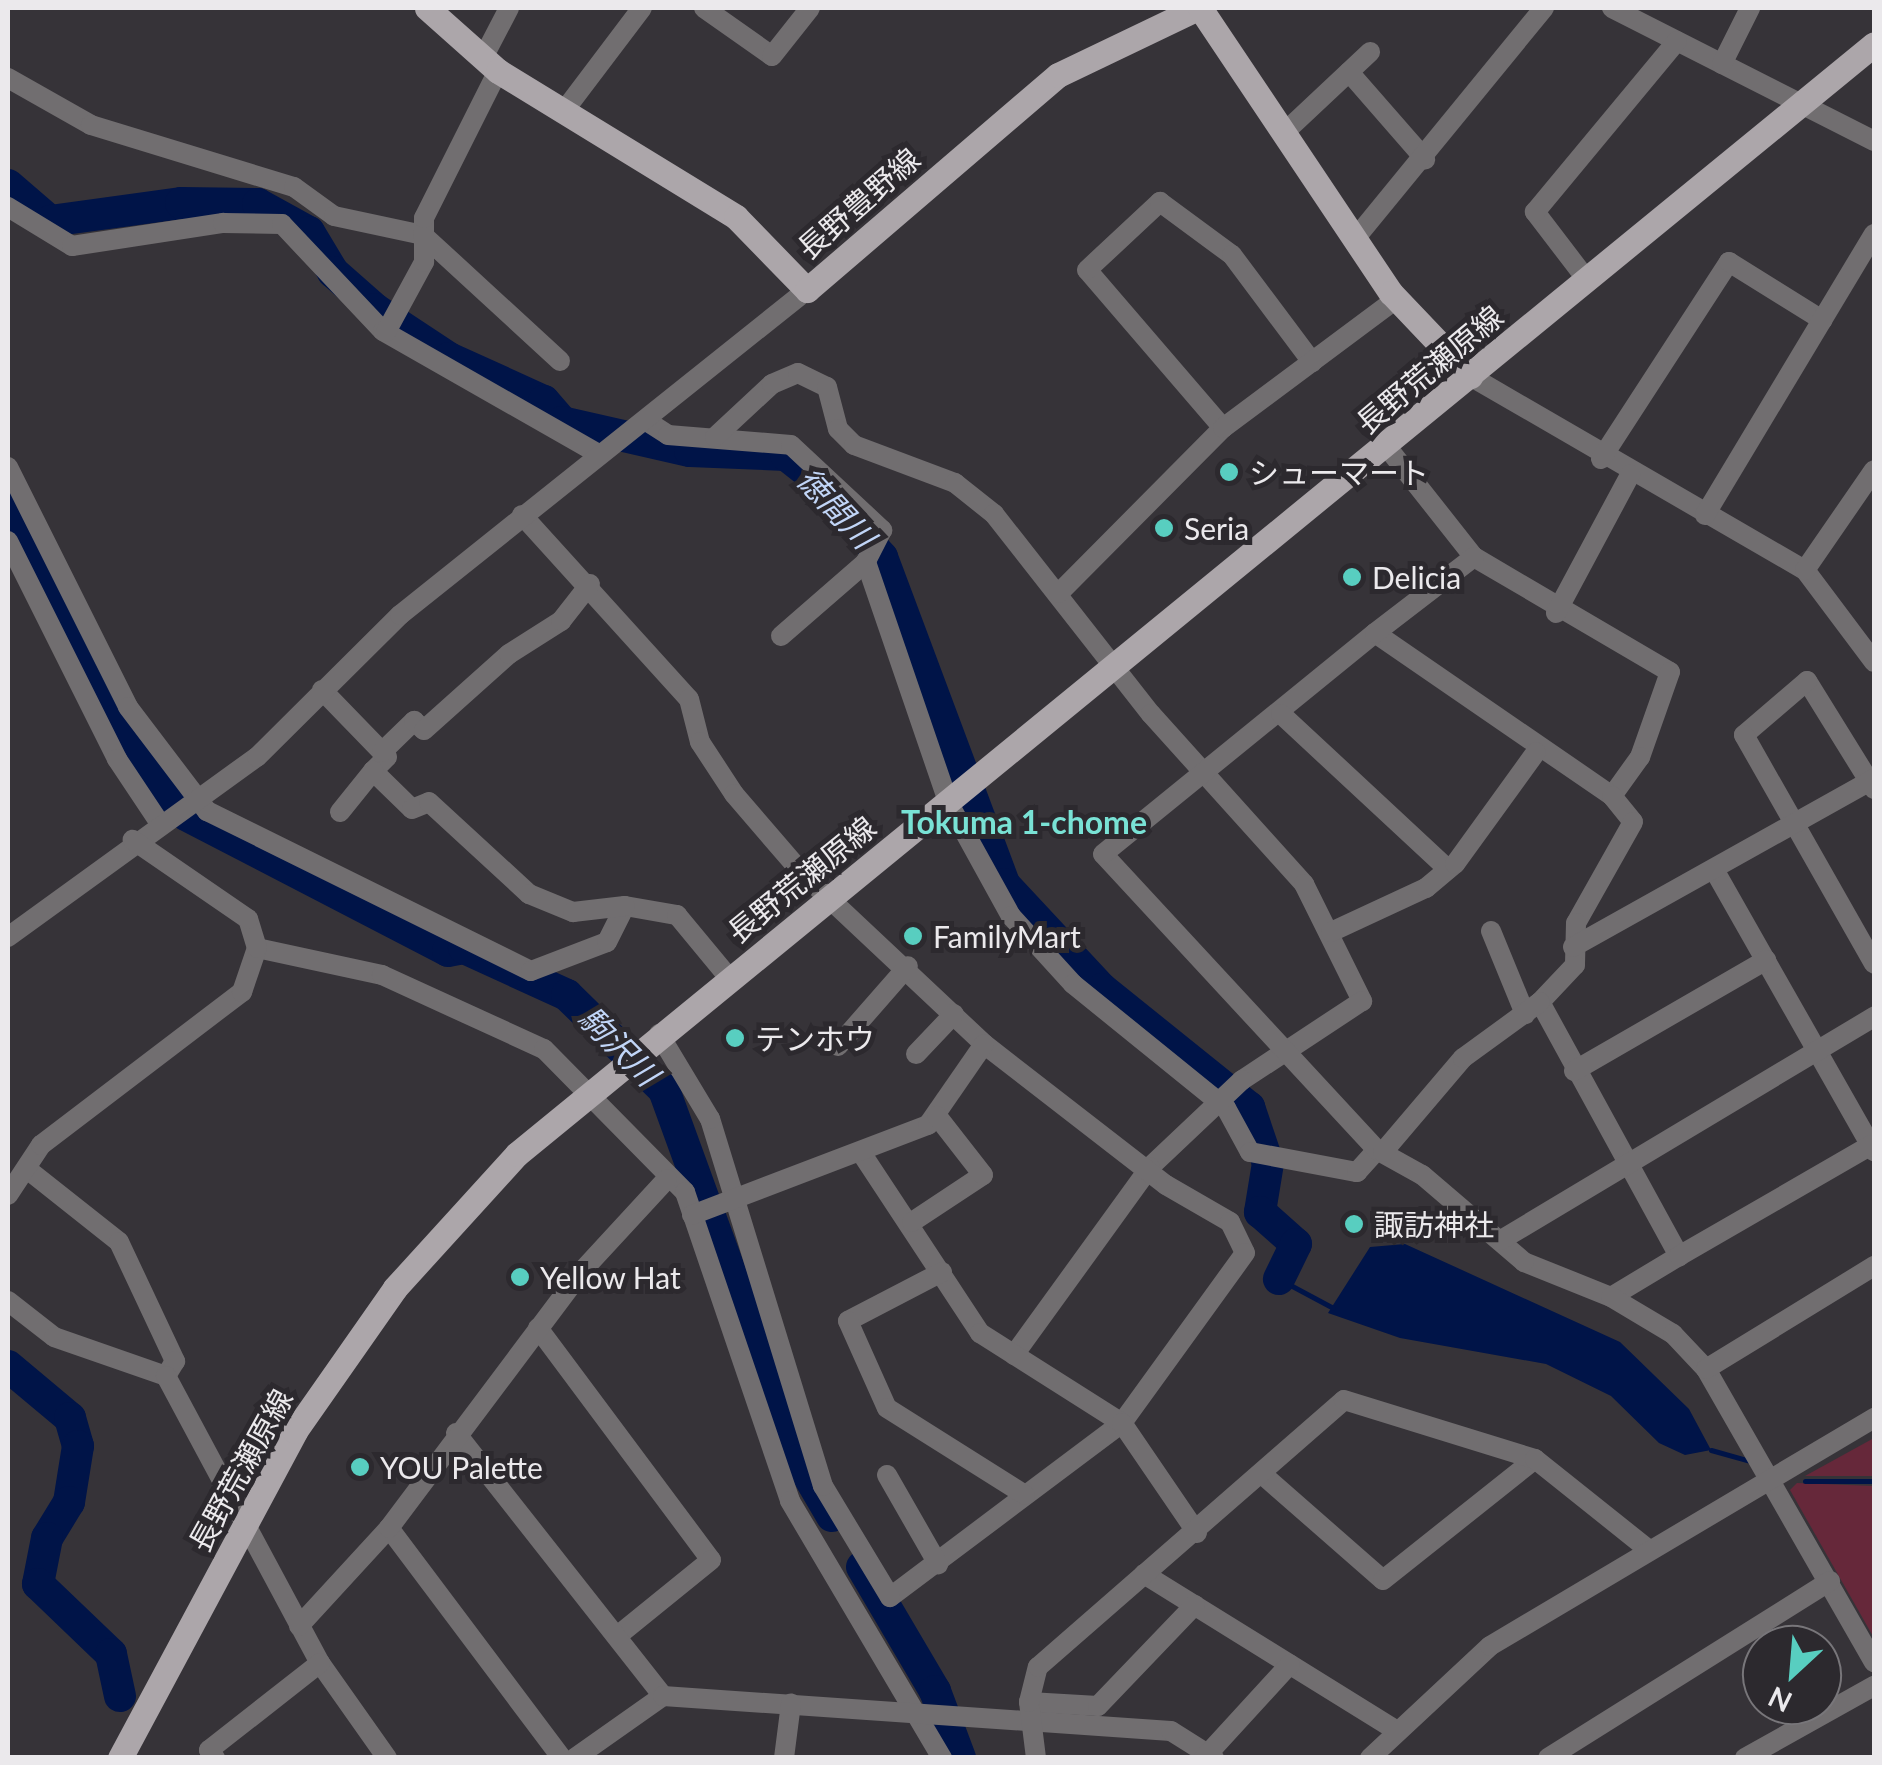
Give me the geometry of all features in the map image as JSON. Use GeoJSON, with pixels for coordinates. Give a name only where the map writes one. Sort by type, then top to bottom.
{"type":"FeatureCollection","features":[{"type":"Feature","properties":{"kind":"main road","name":"長野豊野線"},"geometry":{"type":"LineString","coordinates":[[427,8],[491,64],[736,216],[808,290],[1058,74],[1199,8],[1287,130],[1354,240],[1396,299],[1470,376]]}},
{"type":"Feature","properties":{"kind":"main road","name":"長野荒瀬原線"},"geometry":{"type":"LineString","coordinates":[[120,1758],[295,1430],[395,1288],[581,1098],[1116,669],[1874,44]]}},
{"type":"Feature","properties":{"kind":"street"},"geometry":{"type":"LineString","coordinates":[[390,323],[424,262],[423,235],[491,64],[509,8]]}},
{"type":"Feature","properties":{"kind":"street"},"geometry":{"type":"LineString","coordinates":[[564,111],[642,8]]}},
{"type":"Feature","properties":{"kind":"street"},"geometry":{"type":"LineString","coordinates":[[704,8],[772,56],[810,8]]}},
{"type":"Feature","properties":{"kind":"street"},"geometry":{"type":"LineString","coordinates":[[1354,240],[1425,159],[1544,8]]}},
{"type":"Feature","properties":{"kind":"street"},"geometry":{"type":"LineString","coordinates":[[1612,8],[1874,141]]}},
{"type":"Feature","properties":{"kind":"street"},"geometry":{"type":"LineString","coordinates":[[1722,64],[1750,8]]}},
{"type":"Feature","properties":{"kind":"street"},"geometry":{"type":"LineString","coordinates":[[1586,280],[1534,212],[1678,41]]}},
{"type":"Feature","properties":{"kind":"street"},"geometry":{"type":"LineString","coordinates":[[1287,130],[1370,52]]}},
{"type":"Feature","properties":{"kind":"street"},"geometry":{"type":"LineString","coordinates":[[1349,72],[1425,159]]}},
{"type":"Feature","properties":{"kind":"street"},"geometry":{"type":"LineString","coordinates":[[8,78],[91,125],[294,187],[334,216],[423,235],[560,361]]}},
{"type":"Feature","properties":{"kind":"street"},"geometry":{"type":"LineString","coordinates":[[1223,428],[1087,270],[1160,202],[1232,255],[1312,362]]}},
{"type":"Feature","properties":{"kind":"street"},"geometry":{"type":"LineString","coordinates":[[8,207],[72,246],[223,223],[282,224],[354,309],[390,323],[605,450]]}},
{"type":"Feature","properties":{"kind":"street"},"geometry":{"type":"LineString","coordinates":[[1705,515],[1874,234]]}},
{"type":"Feature","properties":{"kind":"street"},"geometry":{"type":"LineString","coordinates":[[1601,460],[1729,262],[1822,320]]}},
{"type":"Feature","properties":{"kind":"street"},"geometry":{"type":"LineString","coordinates":[[8,937],[193,795],[257,757],[322,690],[522,515],[808,290]]}},
{"type":"Feature","properties":{"kind":"street"},"geometry":{"type":"LineString","coordinates":[[1058,593],[1223,428],[1396,299]]}},
{"type":"Feature","properties":{"kind":"street"},"geometry":{"type":"LineString","coordinates":[[716,438],[772,384],[798,372],[827,387],[838,430],[854,445],[955,483],[994,514],[1116,669],[1304,884],[1362,1001],[1242,1080],[1150,1167],[1014,1354]]}},
{"type":"Feature","properties":{"kind":"street"},"geometry":{"type":"LineString","coordinates":[[1470,376],[1601,460],[1805,570],[1874,662]]}},
{"type":"Feature","properties":{"kind":"street"},"geometry":{"type":"LineString","coordinates":[[641,424],[668,435],[790,445],[828,472],[879,536],[868,560],[781,636]]}},
{"type":"Feature","properties":{"kind":"street"},"geometry":{"type":"LineString","coordinates":[[1387,447],[1474,557],[1556,613],[1670,672],[1640,756],[1612,796]]}},
{"type":"Feature","properties":{"kind":"street"},"geometry":{"type":"LineString","coordinates":[[8,467],[128,707],[207,810],[285,854],[532,971],[607,942],[625,906]]}},
{"type":"Feature","properties":{"kind":"street"},"geometry":{"type":"LineString","coordinates":[[1805,570],[1874,470]]}},
{"type":"Feature","properties":{"kind":"street"},"geometry":{"type":"LineString","coordinates":[[1556,613],[1630,474]]}},
{"type":"Feature","properties":{"kind":"street"},"geometry":{"type":"LineString","coordinates":[[522,515],[590,584],[689,698],[700,742],[734,794],[802,872],[835,894],[984,1044],[1230,1222],[1245,1252],[1122,1423],[938,1564],[890,1596],[823,1486],[731,1202],[710,1119],[655,1038]]}},
{"type":"Feature","properties":{"kind":"street"},"geometry":{"type":"LineString","coordinates":[[8,542],[116,759],[162,820]]}},
{"type":"Feature","properties":{"kind":"street"},"geometry":{"type":"LineString","coordinates":[[1474,557],[1104,854],[1380,1151],[1561,1282],[1611,1298],[1674,1334],[1706,1369],[1774,1478],[1874,1662]]}},
{"type":"Feature","properties":{"kind":"street"},"geometry":{"type":"LineString","coordinates":[[868,560],[950,800],[1011,916],[1073,984],[1218,1101],[1267,1154],[1356,1172],[1380,1151],[1463,1058],[1565,985],[1576,923],[1630,841],[1633,822],[1612,796],[1536,752],[1375,633]]}},
{"type":"Feature","properties":{"kind":"street"},"geometry":{"type":"LineString","coordinates":[[340,812],[377,762],[414,722],[424,730],[509,654],[561,622],[590,584]]}},
{"type":"Feature","properties":{"kind":"street"},"geometry":{"type":"LineString","coordinates":[[1573,947],[1716,873],[1796,827],[1873,783],[1807,681],[1744,735],[1796,827],[1874,964]]}},
{"type":"Feature","properties":{"kind":"street"},"geometry":{"type":"LineString","coordinates":[[322,690],[412,809],[430,802],[529,894],[573,912],[625,906],[676,915],[730,979]]}},
{"type":"Feature","properties":{"kind":"street"},"geometry":{"type":"LineString","coordinates":[[1281,714],[1448,869]]}},
{"type":"Feature","properties":{"kind":"street"},"geometry":{"type":"LineString","coordinates":[[1331,932],[1448,869],[1536,752]]}},
{"type":"Feature","properties":{"kind":"street"},"geometry":{"type":"LineString","coordinates":[[8,1195],[40,1144],[226,1008],[257,948],[248,919],[133,840]]}},
{"type":"Feature","properties":{"kind":"street"},"geometry":{"type":"LineString","coordinates":[[1611,1298],[1873,1148],[1716,873]]}},
{"type":"Feature","properties":{"kind":"street"},"geometry":{"type":"LineString","coordinates":[[1492,931],[1532,1008],[1574,1071],[1679,1256]]}},
{"type":"Feature","properties":{"kind":"street"},"geometry":{"type":"LineString","coordinates":[[257,948],[382,975],[544,1049],[667,1180],[685,1192],[697,1214],[790,1501],[925,1711],[942,1758]]}},
{"type":"Feature","properties":{"kind":"street"},"geometry":{"type":"LineString","coordinates":[[1574,1071],[1766,960]]}},
{"type":"Feature","properties":{"kind":"street"},"geometry":{"type":"LineString","coordinates":[[838,1046],[908,966]]}},
{"type":"Feature","properties":{"kind":"street"},"geometry":{"type":"LineString","coordinates":[[916,1054],[954,1014]]}},
{"type":"Feature","properties":{"kind":"street"},"geometry":{"type":"LineString","coordinates":[[1501,1240],[1874,1016]]}},
{"type":"Feature","properties":{"kind":"street"},"geometry":{"type":"LineString","coordinates":[[697,1214],[864,1157],[937,1116],[984,1044]]}},
{"type":"Feature","properties":{"kind":"street"},"geometry":{"type":"LineString","coordinates":[[912,1222],[983,1175],[937,1116]]}},
{"type":"Feature","properties":{"kind":"street"},"geometry":{"type":"LineString","coordinates":[[864,1157],[912,1222],[980,1333],[1122,1423],[1197,1533]]}},
{"type":"Feature","properties":{"kind":"street"},"geometry":{"type":"LineString","coordinates":[[27,1169],[119,1242],[175,1361],[166,1376]]}},
{"type":"Feature","properties":{"kind":"street"},"geometry":{"type":"LineString","coordinates":[[299,1626],[389,1528],[456,1433],[538,1328],[667,1180]]}},
{"type":"Feature","properties":{"kind":"street"},"geometry":{"type":"LineString","coordinates":[[1706,1369],[1874,1266]]}},
{"type":"Feature","properties":{"kind":"street"},"geometry":{"type":"LineString","coordinates":[[942,1272],[848,1321],[887,1408],[1025,1494]]}},
{"type":"Feature","properties":{"kind":"street"},"geometry":{"type":"LineString","coordinates":[[8,1301],[54,1337],[166,1376],[243,1529],[375,1754]]}},
{"type":"Feature","properties":{"kind":"street"},"geometry":{"type":"LineString","coordinates":[[538,1328],[711,1560],[617,1636]]}},
{"type":"Feature","properties":{"kind":"street"},"geometry":{"type":"LineString","coordinates":[[1036,1758],[1031,1710],[1038,1667],[1197,1533],[1344,1400],[1535,1458],[1649,1550]]}},
{"type":"Feature","properties":{"kind":"street"},"geometry":{"type":"LineString","coordinates":[[1370,1758],[1490,1646],[1874,1418]]}},
{"type":"Feature","properties":{"kind":"street"},"geometry":{"type":"LineString","coordinates":[[456,1433],[663,1696]]}},
{"type":"Feature","properties":{"kind":"street"},"geometry":{"type":"LineString","coordinates":[[1262,1475],[1383,1580],[1535,1458]]}},
{"type":"Feature","properties":{"kind":"street"},"geometry":{"type":"LineString","coordinates":[[887,1474],[938,1564]]}},
{"type":"Feature","properties":{"kind":"street"},"geometry":{"type":"LineString","coordinates":[[389,1528],[562,1758]]}},
{"type":"Feature","properties":{"kind":"street"},"geometry":{"type":"LineString","coordinates":[[1144,1574],[1396,1730]]}},
{"type":"Feature","properties":{"kind":"street"},"geometry":{"type":"LineString","coordinates":[[1548,1758],[1830,1581]]}},
{"type":"Feature","properties":{"kind":"street"},"geometry":{"type":"LineString","coordinates":[[575,1758],[663,1696],[975,1714],[1098,1706],[1194,1605]]}},
{"type":"Feature","properties":{"kind":"street"},"geometry":{"type":"LineString","coordinates":[[215,1758],[209,1750],[320,1663]]}},
{"type":"Feature","properties":{"kind":"street"},"geometry":{"type":"LineString","coordinates":[[1031,1710],[1171,1731],[1209,1756],[1290,1664]]}},
{"type":"Feature","properties":{"kind":"street"},"geometry":{"type":"LineString","coordinates":[[1744,1758],[1874,1686]]}},
{"type":"Feature","properties":{"kind":"street"},"geometry":{"type":"LineString","coordinates":[[784,1758],[791,1703]]}},
{"type":"Feature","properties":{"kind":"shaded area"},"geometry":{"type":"Polygon","coordinates":[[[1405,1244],[1620,1342],[1689,1409],[1711,1450],[1685,1455],[1659,1443],[1611,1396],[1546,1364],[1400,1338],[1328,1313],[1370,1247],[1405,1244]]]}},
{"type":"Feature","properties":{"kind":"shaded area"},"geometry":{"type":"Polygon","coordinates":[[[1874,1438],[1874,1476],[1805,1476],[1874,1438]]]}},
{"type":"Feature","properties":{"kind":"shaded area"},"geometry":{"type":"Polygon","coordinates":[[[1797,1483],[1874,1486],[1874,1638],[1790,1490],[1797,1483]]]}},
{"type":"Feature","properties":{"kind":"waterway","name":"徳間川"},"geometry":{"type":"LineString","coordinates":[[8,185],[50,221],[181,203],[258,204],[309,232],[333,272],[375,309],[449,358],[544,401],[562,422],[690,451],[786,455],[810,474],[882,557],[1004,884],[1102,989],[1249,1107],[1268,1163],[1260,1212],[1296,1244],[1279,1279]]}},
{"type":"Feature","properties":{"kind":"waterway","name":"駒沢川"},"geometry":{"type":"LineString","coordinates":[[8,507],[114,721],[186,815],[448,951],[464,948],[567,995],[664,1090],[799,1460],[832,1516]]}},
{"type":"Feature","properties":{"kind":"waterway"},"geometry":{"type":"LineString","coordinates":[[1279,1279],[1333,1308]]}},
{"type":"Feature","properties":{"kind":"waterway"},"geometry":{"type":"LineString","coordinates":[[8,1366],[70,1418],[78,1446],[69,1502],[47,1538],[38,1584],[111,1654],[120,1696]]}},
{"type":"Feature","properties":{"kind":"waterway"},"geometry":{"type":"LineString","coordinates":[[1711,1450],[1750,1461]]}},
{"type":"Feature","properties":{"kind":"waterway"},"geometry":{"type":"LineString","coordinates":[[1805,1481],[1874,1481]]}},
{"type":"Feature","properties":{"kind":"waterway","name":"駒沢川"},"geometry":{"type":"LineString","coordinates":[[862,1567],[935,1691],[960,1758]]}},
{"type":"Feature","properties":{"kind":"place","name":"シューマート"},"geometry":{"type":"Point","coordinates":[1229,472]}},
{"type":"Feature","properties":{"kind":"place","name":"Seria"},"geometry":{"type":"Point","coordinates":[1164,528]}},
{"type":"Feature","properties":{"kind":"place","name":"Delicia"},"geometry":{"type":"Point","coordinates":[1352,577]}},
{"type":"Feature","properties":{"kind":"place","name":"FamilyMart"},"geometry":{"type":"Point","coordinates":[913,936]}},
{"type":"Feature","properties":{"kind":"place","name":"テンホウ"},"geometry":{"type":"Point","coordinates":[735,1038]}},
{"type":"Feature","properties":{"kind":"place","name":"諏訪神社"},"geometry":{"type":"Point","coordinates":[1354,1224]}},
{"type":"Feature","properties":{"kind":"place","name":"Yellow Hat"},"geometry":{"type":"Point","coordinates":[520,1277]}},
{"type":"Feature","properties":{"kind":"place","name":"YOU Palette"},"geometry":{"type":"Point","coordinates":[360,1467]}},
{"type":"Feature","properties":{"kind":"district","name":"Tokuma 1-chome"},"geometry":{"type":"Point","coordinates":[1024,822]}}]}
